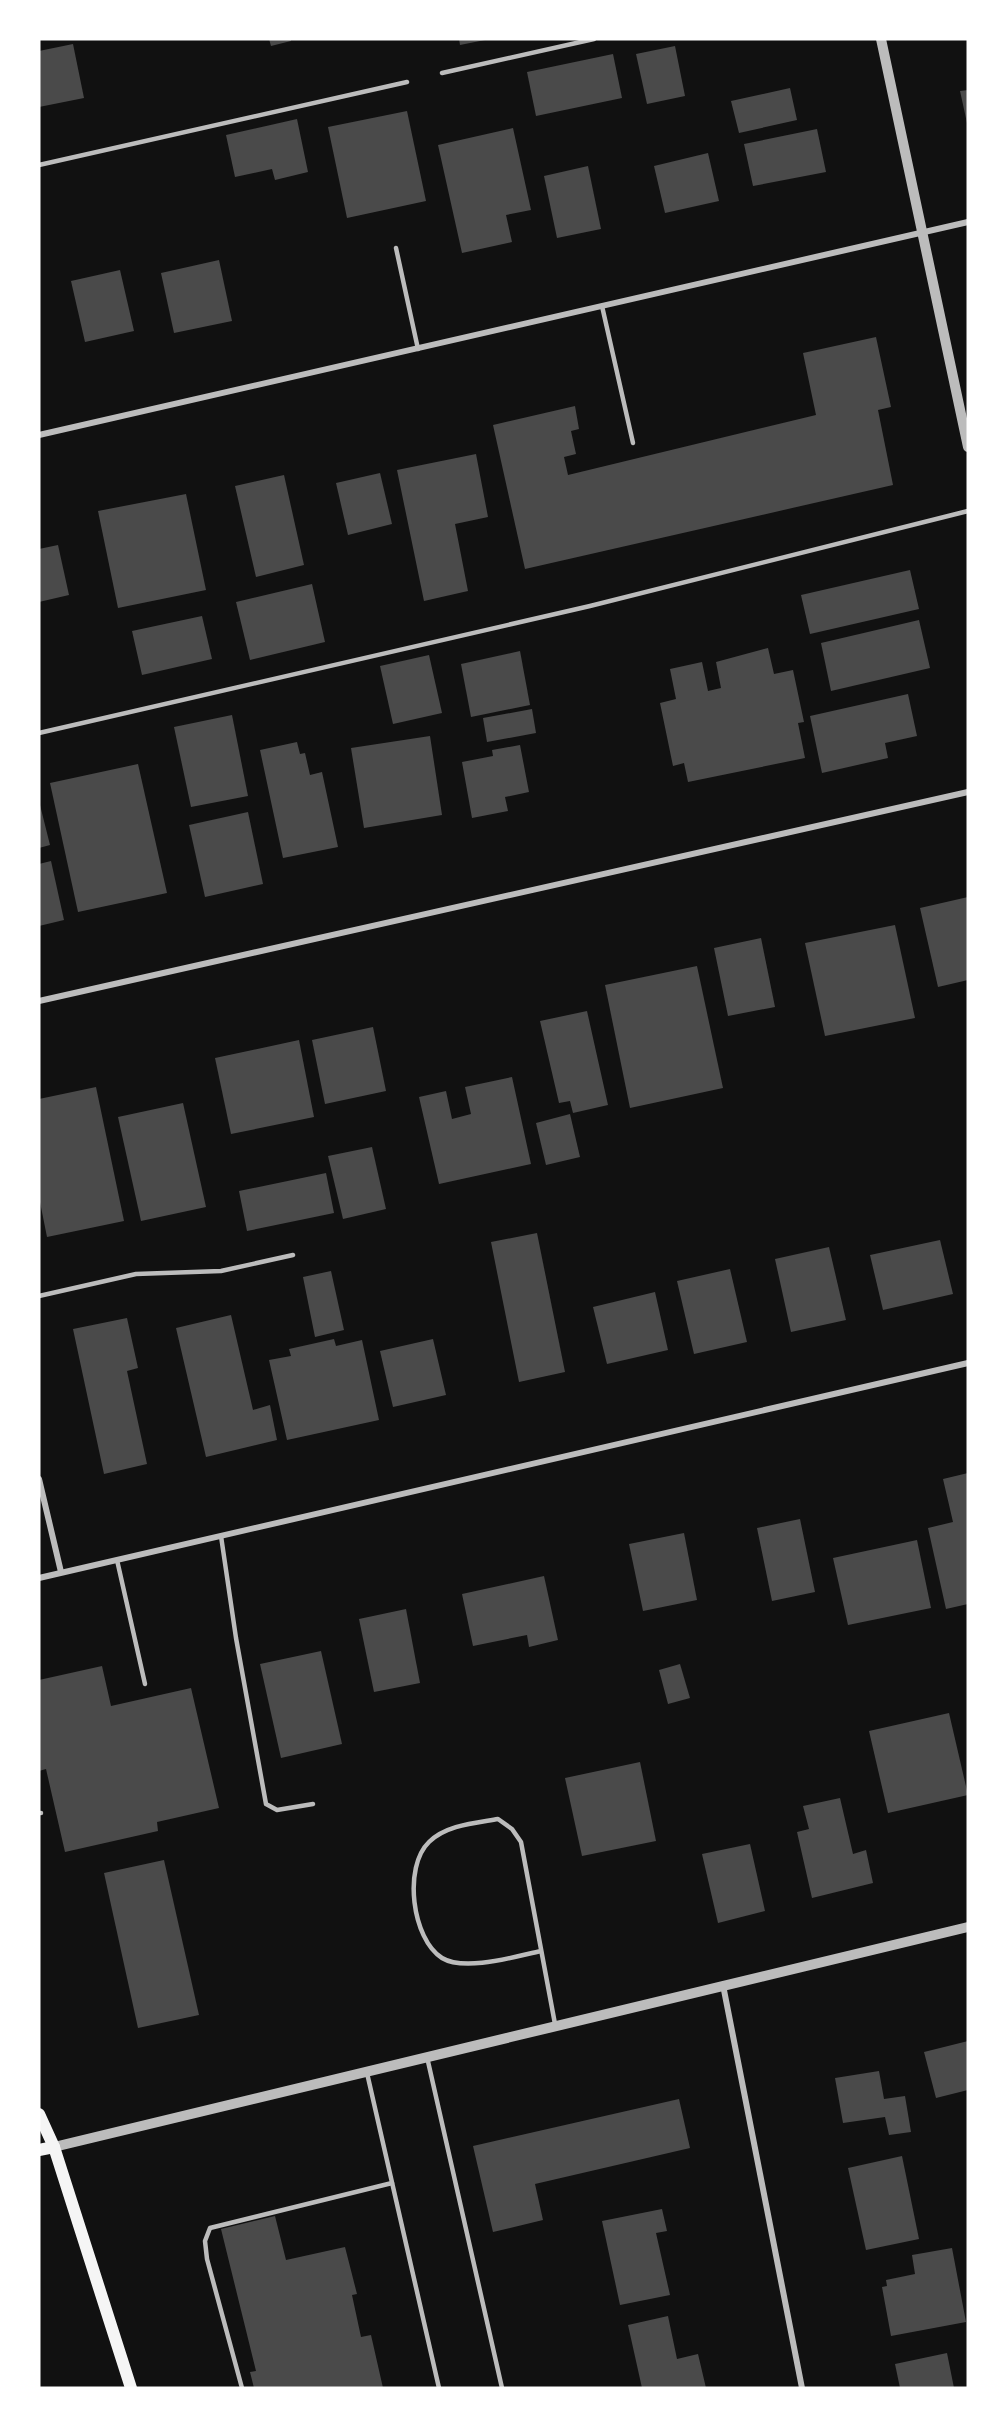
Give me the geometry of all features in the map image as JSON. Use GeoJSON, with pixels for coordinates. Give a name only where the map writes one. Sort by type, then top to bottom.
{"type":"FeatureCollection","features":[{"type":"Feature","properties":{"kind":"main road"},"geometry":{"type":"LineString","coordinates":[[39,2114],[54,2147],[131,2388]]}},
{"type":"Feature","properties":{"kind":"main road"},"geometry":{"type":"LineString","coordinates":[[39,2150],[54,2147]]}},
{"type":"Feature","properties":{"kind":"street"},"geometry":{"type":"LineString","coordinates":[[881,39],[968,447]]}},
{"type":"Feature","properties":{"kind":"street"},"geometry":{"type":"LineString","coordinates":[[39,435],[968,222]]}},
{"type":"Feature","properties":{"kind":"street"},"geometry":{"type":"LineString","coordinates":[[39,1001],[968,792]]}},
{"type":"Feature","properties":{"kind":"street"},"geometry":{"type":"LineString","coordinates":[[39,1578],[968,1363]]}},
{"type":"Feature","properties":{"kind":"street"},"geometry":{"type":"LineString","coordinates":[[39,1479],[61,1572]]}},
{"type":"Feature","properties":{"kind":"street"},"geometry":{"type":"LineString","coordinates":[[54,2147],[555,2024],[968,1927]]}},
{"type":"Feature","properties":{"kind":"street"},"geometry":{"type":"LineString","coordinates":[[722,1984],[802,2388]]}},
{"type":"Feature","properties":{"kind":"lane"},"geometry":{"type":"LineString","coordinates":[[442,72],[594,39]]}},
{"type":"Feature","properties":{"kind":"lane"},"geometry":{"type":"LineString","coordinates":[[39,165],[407,82]]}},
{"type":"Feature","properties":{"kind":"lane"},"geometry":{"type":"LineString","coordinates":[[396,249],[418,349]]}},
{"type":"Feature","properties":{"kind":"lane"},"geometry":{"type":"LineString","coordinates":[[602,306],[633,443]]}},
{"type":"Feature","properties":{"kind":"lane"},"geometry":{"type":"LineString","coordinates":[[39,733],[590,606],[968,511]]}},
{"type":"Feature","properties":{"kind":"lane"},"geometry":{"type":"LineString","coordinates":[[39,1296],[136,1274],[221,1271],[292,1255]]}},
{"type":"Feature","properties":{"kind":"lane"},"geometry":{"type":"LineString","coordinates":[[221,1536],[236,1638],[266,1803],[277,1810],[313,1804]]}},
{"type":"Feature","properties":{"kind":"lane"},"geometry":{"type":"LineString","coordinates":[[117,1560],[145,1684]]}},
{"type":"Feature","properties":{"kind":"lane"},"geometry":{"type":"LineString","coordinates":[[541,1951],[470,1964],[443,1959],[426,1942],[417,1920],[414,1889],[417,1862],[428,1842],[449,1829],[477,1822],[498,1820],[512,1829],[521,1842],[555,2024]]}},
{"type":"Feature","properties":{"kind":"lane"},"geometry":{"type":"LineString","coordinates":[[427,2055],[502,2388]]}},
{"type":"Feature","properties":{"kind":"lane"},"geometry":{"type":"LineString","coordinates":[[366,2070],[439,2388]]}},
{"type":"Feature","properties":{"kind":"lane"},"geometry":{"type":"LineString","coordinates":[[242,2388],[207,2259],[206,2241],[210,2228],[392,2183]]}},
{"type":"Feature","properties":{"kind":"building"},"geometry":{"type":"Polygon","coordinates":[[[269,39],[291,39],[291,41],[271,46],[269,39]]]}},
{"type":"Feature","properties":{"kind":"building"},"geometry":{"type":"Polygon","coordinates":[[[459,39],[485,39],[485,40],[460,45],[459,39]]]}},
{"type":"Feature","properties":{"kind":"building"},"geometry":{"type":"Polygon","coordinates":[[[73,44],[84,98],[39,107],[39,51],[73,44]]]}},
{"type":"Feature","properties":{"kind":"building"},"geometry":{"type":"Polygon","coordinates":[[[675,46],[685,96],[647,104],[636,54],[675,46]]]}},
{"type":"Feature","properties":{"kind":"building"},"geometry":{"type":"Polygon","coordinates":[[[613,54],[622,98],[536,116],[527,72],[613,54]]]}},
{"type":"Feature","properties":{"kind":"building"},"geometry":{"type":"Polygon","coordinates":[[[790,88],[797,120],[739,133],[731,101],[790,88]]]}},
{"type":"Feature","properties":{"kind":"building"},"geometry":{"type":"Polygon","coordinates":[[[968,90],[968,123],[967,123],[960,91],[968,90]]]}},
{"type":"Feature","properties":{"kind":"building"},"geometry":{"type":"Polygon","coordinates":[[[407,111],[426,201],[347,218],[328,127],[407,111]]]}},
{"type":"Feature","properties":{"kind":"building"},"geometry":{"type":"Polygon","coordinates":[[[297,119],[308,172],[275,180],[272,169],[235,177],[226,135],[297,119]]]}},
{"type":"Feature","properties":{"kind":"building"},"geometry":{"type":"Polygon","coordinates":[[[513,128],[531,210],[506,215],[512,242],[462,253],[438,145],[513,128]]]}},
{"type":"Feature","properties":{"kind":"building"},"geometry":{"type":"Polygon","coordinates":[[[817,129],[826,172],[753,186],[744,144],[817,129]]]}},
{"type":"Feature","properties":{"kind":"building"},"geometry":{"type":"Polygon","coordinates":[[[708,153],[719,201],[665,213],[654,166],[708,153]]]}},
{"type":"Feature","properties":{"kind":"building"},"geometry":{"type":"Polygon","coordinates":[[[588,166],[601,229],[557,238],[544,176],[588,166]]]}},
{"type":"Feature","properties":{"kind":"building"},"geometry":{"type":"Polygon","coordinates":[[[219,260],[232,321],[174,333],[161,273],[219,260]]]}},
{"type":"Feature","properties":{"kind":"building"},"geometry":{"type":"Polygon","coordinates":[[[120,270],[134,331],[85,342],[71,281],[120,270]]]}},
{"type":"Feature","properties":{"kind":"building"},"geometry":{"type":"Polygon","coordinates":[[[876,337],[891,407],[878,410],[893,485],[525,569],[493,425],[575,406],[579,429],[571,431],[576,454],[564,457],[568,475],[816,415],[803,353],[876,337]]]}},
{"type":"Feature","properties":{"kind":"building"},"geometry":{"type":"Polygon","coordinates":[[[476,454],[488,517],[455,524],[468,591],[424,601],[397,470],[476,454]]]}},
{"type":"Feature","properties":{"kind":"building"},"geometry":{"type":"Polygon","coordinates":[[[380,473],[392,524],[348,535],[336,483],[380,473]]]}},
{"type":"Feature","properties":{"kind":"building"},"geometry":{"type":"Polygon","coordinates":[[[284,475],[304,565],[256,577],[235,486],[284,475]]]}},
{"type":"Feature","properties":{"kind":"building"},"geometry":{"type":"Polygon","coordinates":[[[186,494],[206,590],[118,608],[98,511],[186,494]]]}},
{"type":"Feature","properties":{"kind":"building"},"geometry":{"type":"Polygon","coordinates":[[[58,545],[69,595],[39,602],[39,549],[58,545]]]}},
{"type":"Feature","properties":{"kind":"building"},"geometry":{"type":"Polygon","coordinates":[[[910,570],[919,609],[810,634],[801,595],[910,570]]]}},
{"type":"Feature","properties":{"kind":"building"},"geometry":{"type":"Polygon","coordinates":[[[312,584],[325,642],[250,660],[236,602],[312,584]]]}},
{"type":"Feature","properties":{"kind":"building"},"geometry":{"type":"Polygon","coordinates":[[[202,616],[212,659],[142,675],[132,631],[202,616]]]}},
{"type":"Feature","properties":{"kind":"building"},"geometry":{"type":"Polygon","coordinates":[[[919,620],[930,668],[831,691],[821,643],[919,620]]]}},
{"type":"Feature","properties":{"kind":"building"},"geometry":{"type":"Polygon","coordinates":[[[768,648],[774,674],[793,670],[804,722],[798,723],[805,758],[688,782],[684,763],[673,766],[660,703],[676,699],[670,669],[702,662],[708,691],[721,688],[716,662],[768,648]]]}},
{"type":"Feature","properties":{"kind":"building"},"geometry":{"type":"Polygon","coordinates":[[[520,651],[530,705],[471,717],[461,664],[520,651]]]}},
{"type":"Feature","properties":{"kind":"building"},"geometry":{"type":"Polygon","coordinates":[[[429,655],[442,713],[393,724],[380,666],[429,655]]]}},
{"type":"Feature","properties":{"kind":"building"},"geometry":{"type":"Polygon","coordinates":[[[908,694],[917,736],[885,743],[888,758],[822,773],[810,716],[908,694]]]}},
{"type":"Feature","properties":{"kind":"building"},"geometry":{"type":"Polygon","coordinates":[[[532,709],[536,733],[487,742],[483,718],[532,709]]]}},
{"type":"Feature","properties":{"kind":"building"},"geometry":{"type":"Polygon","coordinates":[[[232,715],[248,796],[191,807],[174,727],[232,715]]]}},
{"type":"Feature","properties":{"kind":"building"},"geometry":{"type":"Polygon","coordinates":[[[430,736],[442,815],[364,828],[351,748],[430,736]]]}},
{"type":"Feature","properties":{"kind":"building"},"geometry":{"type":"Polygon","coordinates":[[[297,742],[300,754],[305,753],[310,775],[322,772],[338,847],[283,858],[260,750],[297,742]]]}},
{"type":"Feature","properties":{"kind":"building"},"geometry":{"type":"Polygon","coordinates":[[[520,745],[529,792],[505,797],[508,811],[472,818],[462,762],[493,756],[492,750],[520,745]]]}},
{"type":"Feature","properties":{"kind":"building"},"geometry":{"type":"Polygon","coordinates":[[[138,764],[167,893],[78,912],[50,783],[138,764]]]}},
{"type":"Feature","properties":{"kind":"building"},"geometry":{"type":"Polygon","coordinates":[[[39,801],[50,845],[39,848],[39,801]]]}},
{"type":"Feature","properties":{"kind":"building"},"geometry":{"type":"Polygon","coordinates":[[[248,812],[263,884],[205,897],[189,825],[248,812]]]}},
{"type":"Feature","properties":{"kind":"building"},"geometry":{"type":"Polygon","coordinates":[[[51,861],[64,920],[39,926],[39,864],[51,861]]]}},
{"type":"Feature","properties":{"kind":"building"},"geometry":{"type":"Polygon","coordinates":[[[968,897],[968,980],[938,987],[920,908],[968,897]]]}},
{"type":"Feature","properties":{"kind":"building"},"geometry":{"type":"Polygon","coordinates":[[[895,925],[915,1018],[825,1036],[805,943],[895,925]]]}},
{"type":"Feature","properties":{"kind":"building"},"geometry":{"type":"Polygon","coordinates":[[[761,938],[775,1007],[728,1016],[714,948],[761,938]]]}},
{"type":"Feature","properties":{"kind":"building"},"geometry":{"type":"Polygon","coordinates":[[[697,966],[723,1088],[630,1108],[605,985],[697,966]]]}},
{"type":"Feature","properties":{"kind":"building"},"geometry":{"type":"Polygon","coordinates":[[[587,1011],[608,1105],[573,1113],[570,1101],[559,1103],[540,1021],[587,1011]]]}},
{"type":"Feature","properties":{"kind":"building"},"geometry":{"type":"Polygon","coordinates":[[[373,1027],[386,1091],[325,1104],[312,1040],[373,1027]]]}},
{"type":"Feature","properties":{"kind":"building"},"geometry":{"type":"Polygon","coordinates":[[[299,1040],[314,1117],[231,1134],[215,1058],[299,1040]]]}},
{"type":"Feature","properties":{"kind":"building"},"geometry":{"type":"Polygon","coordinates":[[[512,1077],[531,1164],[439,1184],[419,1097],[446,1091],[452,1119],[471,1114],[465,1087],[512,1077]]]}},
{"type":"Feature","properties":{"kind":"building"},"geometry":{"type":"Polygon","coordinates":[[[96,1087],[124,1221],[47,1237],[39,1197],[39,1099],[96,1087]]]}},
{"type":"Feature","properties":{"kind":"building"},"geometry":{"type":"Polygon","coordinates":[[[183,1103],[206,1207],[141,1221],[118,1117],[183,1103]]]}},
{"type":"Feature","properties":{"kind":"building"},"geometry":{"type":"Polygon","coordinates":[[[570,1114],[580,1157],[546,1165],[536,1123],[570,1114]]]}},
{"type":"Feature","properties":{"kind":"building"},"geometry":{"type":"Polygon","coordinates":[[[372,1147],[386,1209],[343,1219],[328,1156],[372,1147]]]}},
{"type":"Feature","properties":{"kind":"building"},"geometry":{"type":"Polygon","coordinates":[[[326,1173],[334,1213],[247,1231],[239,1191],[326,1173]]]}},
{"type":"Feature","properties":{"kind":"building"},"geometry":{"type":"Polygon","coordinates":[[[537,1233],[565,1372],[519,1382],[491,1242],[537,1233]]]}},
{"type":"Feature","properties":{"kind":"building"},"geometry":{"type":"Polygon","coordinates":[[[940,1240],[953,1294],[883,1310],[870,1255],[940,1240]]]}},
{"type":"Feature","properties":{"kind":"building"},"geometry":{"type":"Polygon","coordinates":[[[829,1247],[846,1320],[791,1332],[775,1259],[829,1247]]]}},
{"type":"Feature","properties":{"kind":"building"},"geometry":{"type":"Polygon","coordinates":[[[730,1269],[747,1342],[694,1354],[677,1281],[730,1269]]]}},
{"type":"Feature","properties":{"kind":"building"},"geometry":{"type":"Polygon","coordinates":[[[331,1271],[344,1330],[315,1337],[303,1277],[331,1271]]]}},
{"type":"Feature","properties":{"kind":"building"},"geometry":{"type":"Polygon","coordinates":[[[655,1292],[668,1350],[607,1364],[593,1307],[655,1292]]]}},
{"type":"Feature","properties":{"kind":"building"},"geometry":{"type":"Polygon","coordinates":[[[231,1315],[253,1410],[270,1405],[277,1440],[206,1457],[176,1328],[231,1315]]]}},
{"type":"Feature","properties":{"kind":"building"},"geometry":{"type":"Polygon","coordinates":[[[127,1318],[138,1368],[127,1371],[147,1464],[104,1474],[73,1329],[127,1318]]]}},
{"type":"Feature","properties":{"kind":"building"},"geometry":{"type":"Polygon","coordinates":[[[334,1339],[336,1346],[362,1340],[379,1420],[287,1440],[269,1360],[291,1356],[289,1349],[334,1339]]]}},
{"type":"Feature","properties":{"kind":"building"},"geometry":{"type":"Polygon","coordinates":[[[433,1339],[446,1395],[393,1407],[380,1351],[433,1339]]]}},
{"type":"Feature","properties":{"kind":"building"},"geometry":{"type":"Polygon","coordinates":[[[968,1473],[968,1604],[946,1609],[928,1528],[953,1522],[943,1479],[968,1473]]]}},
{"type":"Feature","properties":{"kind":"building"},"geometry":{"type":"Polygon","coordinates":[[[800,1519],[815,1592],[772,1601],[757,1528],[800,1519]]]}},
{"type":"Feature","properties":{"kind":"building"},"geometry":{"type":"Polygon","coordinates":[[[684,1533],[697,1600],[643,1611],[629,1544],[684,1533]]]}},
{"type":"Feature","properties":{"kind":"building"},"geometry":{"type":"Polygon","coordinates":[[[917,1540],[931,1608],[848,1625],[833,1558],[917,1540]]]}},
{"type":"Feature","properties":{"kind":"building"},"geometry":{"type":"Polygon","coordinates":[[[544,1576],[558,1640],[529,1647],[527,1635],[473,1646],[462,1594],[544,1576]]]}},
{"type":"Feature","properties":{"kind":"building"},"geometry":{"type":"Polygon","coordinates":[[[406,1609],[420,1683],[374,1692],[359,1619],[406,1609]]]}},
{"type":"Feature","properties":{"kind":"building"},"geometry":{"type":"Polygon","coordinates":[[[321,1651],[342,1744],[281,1758],[260,1664],[321,1651]]]}},
{"type":"Feature","properties":{"kind":"building"},"geometry":{"type":"Polygon","coordinates":[[[680,1664],[690,1698],[668,1704],[659,1670],[680,1664]]]}},
{"type":"Feature","properties":{"kind":"building"},"geometry":{"type":"Polygon","coordinates":[[[102,1666],[111,1706],[191,1688],[219,1808],[157,1822],[158,1831],[65,1852],[46,1769],[39,1771],[39,1680],[102,1666]]]}},
{"type":"Feature","properties":{"kind":"building"},"geometry":{"type":"Polygon","coordinates":[[[949,1713],[968,1795],[888,1813],[869,1731],[949,1713]]]}},
{"type":"Feature","properties":{"kind":"building"},"geometry":{"type":"Polygon","coordinates":[[[640,1762],[656,1841],[582,1856],[565,1778],[640,1762]]]}},
{"type":"Feature","properties":{"kind":"building"},"geometry":{"type":"Polygon","coordinates":[[[840,1798],[853,1854],[866,1850],[873,1883],[812,1898],[797,1832],[809,1829],[803,1806],[840,1798]]]}},
{"type":"Feature","properties":{"kind":"building"},"geometry":{"type":"Polygon","coordinates":[[[750,1844],[765,1911],[718,1923],[702,1854],[750,1844]]]}},
{"type":"Feature","properties":{"kind":"building"},"geometry":{"type":"Polygon","coordinates":[[[164,1860],[199,2015],[138,2028],[104,1873],[164,1860]]]}},
{"type":"Feature","properties":{"kind":"building"},"geometry":{"type":"Polygon","coordinates":[[[968,2041],[968,2090],[936,2098],[924,2052],[968,2041]]]}},
{"type":"Feature","properties":{"kind":"building"},"geometry":{"type":"Polygon","coordinates":[[[879,2071],[884,2099],[905,2096],[911,2132],[889,2135],[885,2117],[843,2123],[835,2078],[879,2071]]]}},
{"type":"Feature","properties":{"kind":"building"},"geometry":{"type":"Polygon","coordinates":[[[679,2099],[690,2148],[535,2184],[543,2220],[493,2232],[473,2146],[679,2099]]]}},
{"type":"Feature","properties":{"kind":"building"},"geometry":{"type":"Polygon","coordinates":[[[902,2156],[919,2239],[866,2250],[848,2168],[902,2156]]]}},
{"type":"Feature","properties":{"kind":"building"},"geometry":{"type":"Polygon","coordinates":[[[662,2209],[667,2231],[656,2233],[670,2295],[620,2305],[602,2221],[662,2209]]]}},
{"type":"Feature","properties":{"kind":"building"},"geometry":{"type":"Polygon","coordinates":[[[275,2216],[286,2260],[345,2247],[357,2294],[352,2295],[361,2337],[371,2335],[383,2388],[254,2388],[250,2372],[256,2371],[221,2229],[275,2216]]]}},
{"type":"Feature","properties":{"kind":"building"},"geometry":{"type":"Polygon","coordinates":[[[952,2248],[966,2322],[891,2336],[882,2287],[887,2286],[886,2280],[915,2274],[912,2255],[952,2248]]]}},
{"type":"Feature","properties":{"kind":"building"},"geometry":{"type":"Polygon","coordinates":[[[668,2316],[677,2359],[698,2354],[706,2388],[642,2388],[628,2325],[668,2316]]]}},
{"type":"Feature","properties":{"kind":"building"},"geometry":{"type":"Polygon","coordinates":[[[947,2353],[954,2388],[900,2388],[895,2364],[947,2353]]]}}]}
